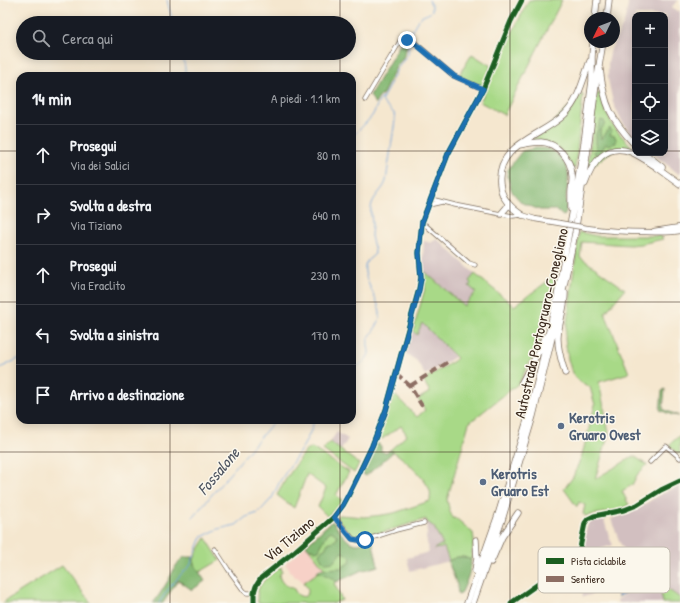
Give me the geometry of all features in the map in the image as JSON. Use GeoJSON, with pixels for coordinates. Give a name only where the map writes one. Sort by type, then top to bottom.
{"type":"FeatureCollection","features":[{"type":"Feature","properties":{"kind":"highway"},"geometry":{"type":"LineString","coordinates":[[596,12],[597,0]]}},
{"type":"Feature","properties":{"kind":"highway"},"geometry":{"type":"LineString","coordinates":[[608,12],[609,0]]}},
{"type":"Feature","properties":{"kind":"highway","name":"Autostrada Portogruaro-Conegliano"},"geometry":{"type":"LineString","coordinates":[[473,603],[502,520],[534,416],[566,278],[574,204],[592,81],[593,48]]}},
{"type":"Feature","properties":{"kind":"highway","name":"Autostrada Portogruaro-Conegliano"},"geometry":{"type":"LineString","coordinates":[[466,603],[498,515],[536,387],[571,233],[589,141],[602,48]]}},
{"type":"Feature","properties":{"kind":"highway"},"geometry":{"type":"LineString","coordinates":[[522,215],[514,210],[502,194],[499,178],[504,160],[517,146],[556,121],[571,107],[577,97],[592,57]]}},
{"type":"Feature","properties":{"kind":"highway"},"geometry":{"type":"LineString","coordinates":[[599,62],[608,108],[622,131],[632,142]]}},
{"type":"Feature","properties":{"kind":"highway"},"geometry":{"type":"LineString","coordinates":[[517,146],[533,142],[546,143],[559,150],[567,158],[573,177],[571,233]]}},
{"type":"Feature","properties":{"kind":"highway"},"geometry":{"type":"LineString","coordinates":[[571,233],[590,171],[599,158],[609,151],[621,150],[630,152],[648,162],[680,184]]}},
{"type":"Feature","properties":{"kind":"highway"},"geometry":{"type":"LineString","coordinates":[[648,156],[680,181]]}},
{"type":"Feature","properties":{"kind":"highway"},"geometry":{"type":"LineString","coordinates":[[501,214],[507,207],[508,203]]}},
{"type":"Feature","properties":{"kind":"highway"},"geometry":{"type":"LineString","coordinates":[[565,373],[559,351],[558,337],[565,300],[566,278]]}},
{"type":"Feature","properties":{"kind":"highway"},"geometry":{"type":"LineString","coordinates":[[522,382],[541,347],[557,297]]}},
{"type":"Feature","properties":{"kind":"highway"},"geometry":{"type":"LineString","coordinates":[[480,583],[490,565],[502,537],[518,513]]}},
{"type":"Feature","properties":{"kind":"highway"},"geometry":{"type":"LineString","coordinates":[[466,603],[476,569],[476,540]]}},
{"type":"Feature","properties":{"kind":"main road"},"geometry":{"type":"LineString","coordinates":[[522,215],[535,219],[607,231],[660,233],[680,231]]}},
{"type":"Feature","properties":{"kind":"main road"},"geometry":{"type":"LineString","coordinates":[[646,232],[680,227]]}},
{"type":"Feature","properties":{"kind":"street","name":"Via Tiziano"},"geometry":{"type":"LineString","coordinates":[[254,603],[256,586],[261,578],[334,517],[343,505],[372,446],[386,410],[419,290],[421,278],[419,253],[422,222],[448,154],[483,89],[510,21],[522,0]]}},
{"type":"Feature","properties":{"kind":"street"},"geometry":{"type":"LineString","coordinates":[[365,100],[402,38],[412,41],[454,76],[483,89]]}},
{"type":"Feature","properties":{"kind":"street"},"geometry":{"type":"LineString","coordinates":[[431,199],[501,214],[522,215]]}},
{"type":"Feature","properties":{"kind":"street"},"geometry":{"type":"LineString","coordinates":[[429,205],[442,202]]}},
{"type":"Feature","properties":{"kind":"street"},"geometry":{"type":"LineString","coordinates":[[422,222],[469,263],[475,266]]}},
{"type":"Feature","properties":{"kind":"street"},"geometry":{"type":"LineString","coordinates":[[650,462],[666,446],[680,458]]}},
{"type":"Feature","properties":{"kind":"street"},"geometry":{"type":"LineString","coordinates":[[580,547],[585,523],[588,519],[594,516],[624,510],[680,481]]}},
{"type":"Feature","properties":{"kind":"street"},"geometry":{"type":"LineString","coordinates":[[334,517],[352,539],[358,540],[365,540],[424,523]]}},
{"type":"Feature","properties":{"kind":"street"},"geometry":{"type":"LineString","coordinates":[[215,549],[244,591],[254,594]]}},
{"type":"Feature","properties":{"kind":"street"},"geometry":{"type":"LineString","coordinates":[[511,603],[538,584]]}},
{"type":"Feature","properties":{"kind":"shaded area"},"geometry":{"type":"Polygon","coordinates":[[[628,0],[678,0],[672,7],[678,12],[680,10],[680,175],[656,156],[668,156],[668,12],[632,12],[632,135],[623,123],[613,103],[608,79],[608,62],[612,48],[620,48],[620,31],[624,23],[628,0]]]}},
{"type":"Feature","properties":{"kind":"shaded area"},"geometry":{"type":"Polygon","coordinates":[[[436,238],[475,274],[469,281],[476,292],[464,306],[424,271],[424,241],[431,243],[436,238]]]}},
{"type":"Feature","properties":{"kind":"shaded area"},"geometry":{"type":"Polygon","coordinates":[[[422,322],[455,357],[425,375],[417,361],[404,353],[413,331],[417,335],[422,322]]]}},
{"type":"Feature","properties":{"kind":"shaded area"},"geometry":{"type":"Polygon","coordinates":[[[337,432],[348,439],[341,450],[330,442],[337,432]]]}},
{"type":"Feature","properties":{"kind":"shaded area"},"geometry":{"type":"Polygon","coordinates":[[[680,486],[680,598],[670,591],[670,547],[623,547],[611,519],[629,514],[663,493],[680,486]]]}},
{"type":"Feature","properties":{"kind":"shaded area"},"geometry":{"type":"Polygon","coordinates":[[[603,517],[613,545],[607,547],[584,547],[588,523],[592,520],[603,517]]]}},
{"type":"Feature","properties":{"kind":"shaded area"},"geometry":{"type":"Polygon","coordinates":[[[426,521],[434,527],[449,561],[410,571],[407,558],[429,552],[426,537],[426,521]]]}},
{"type":"Feature","properties":{"kind":"shaded area"},"geometry":{"type":"Polygon","coordinates":[[[306,545],[325,568],[303,583],[289,571],[290,569],[285,564],[306,545]]]}},
{"type":"Feature","properties":{"kind":"shaded area"},"geometry":{"type":"Polygon","coordinates":[[[582,593],[596,593],[583,597],[582,593]]]}},
{"type":"Feature","properties":{"kind":"shaded area"},"geometry":{"type":"Polygon","coordinates":[[[627,593],[668,593],[663,603],[618,603],[617,600],[627,593]]]}},
{"type":"Feature","properties":{"kind":"green space"},"geometry":{"type":"Polygon","coordinates":[[[529,0],[562,0],[504,115],[480,102],[501,54],[529,0]]]}},
{"type":"Feature","properties":{"kind":"green space"},"geometry":{"type":"Polygon","coordinates":[[[406,43],[407,47],[403,58],[396,67],[383,94],[375,104],[370,95],[400,44],[406,43]]]}},
{"type":"Feature","properties":{"kind":"green space"},"geometry":{"type":"Polygon","coordinates":[[[472,54],[491,66],[483,87],[458,77],[472,54]]]}},
{"type":"Feature","properties":{"kind":"green space"},"geometry":{"type":"Polygon","coordinates":[[[597,93],[600,94],[605,110],[612,124],[632,147],[632,151],[616,148],[587,170],[597,93]]]}},
{"type":"Feature","properties":{"kind":"green space"},"geometry":{"type":"Polygon","coordinates":[[[582,94],[575,169],[560,149],[530,141],[545,130],[582,94]]]}},
{"type":"Feature","properties":{"kind":"green space"},"geometry":{"type":"Polygon","coordinates":[[[601,120],[604,121],[605,124],[600,131],[601,139],[610,128],[612,132],[610,135],[615,136],[616,143],[606,144],[598,156],[594,153],[596,148],[596,133],[601,120]]]}},
{"type":"Feature","properties":{"kind":"green space"},"geometry":{"type":"Polygon","coordinates":[[[536,148],[547,149],[556,153],[566,165],[568,178],[566,210],[565,215],[563,216],[556,210],[540,210],[522,203],[511,189],[507,175],[508,170],[522,151],[536,148]]]}},
{"type":"Feature","properties":{"kind":"green space"},"geometry":{"type":"Polygon","coordinates":[[[579,232],[597,236],[660,236],[663,239],[630,245],[582,242],[580,257],[625,289],[605,313],[629,373],[599,382],[609,433],[595,479],[634,456],[647,465],[637,475],[632,485],[622,491],[629,505],[619,510],[586,516],[583,514],[585,505],[579,502],[577,507],[564,489],[573,477],[582,455],[595,405],[590,387],[580,382],[572,373],[565,338],[579,232]]]}},
{"type":"Feature","properties":{"kind":"green space"},"geometry":{"type":"Polygon","coordinates":[[[424,271],[464,306],[476,292],[469,286],[471,284],[469,281],[475,274],[514,306],[557,275],[546,322],[539,344],[519,383],[469,423],[447,500],[453,518],[457,519],[473,533],[474,540],[471,560],[460,557],[449,561],[444,547],[434,549],[440,545],[443,545],[434,527],[426,521],[426,519],[368,537],[359,538],[353,536],[336,517],[339,515],[364,517],[394,513],[430,501],[430,491],[424,481],[407,462],[395,452],[390,450],[407,435],[401,426],[382,439],[378,435],[394,394],[417,417],[425,410],[418,399],[430,392],[423,380],[457,358],[422,323],[417,335],[413,331],[425,288],[424,271]]]}},
{"type":"Feature","properties":{"kind":"green space"},"geometry":{"type":"Polygon","coordinates":[[[665,389],[663,409],[679,416],[660,410],[662,391],[665,389]]]}},
{"type":"Feature","properties":{"kind":"green space"},"geometry":{"type":"Polygon","coordinates":[[[680,435],[680,455],[669,445],[680,435]]]}},
{"type":"Feature","properties":{"kind":"green space"},"geometry":{"type":"Polygon","coordinates":[[[330,442],[359,464],[354,473],[323,450],[330,442]]]}},
{"type":"Feature","properties":{"kind":"green space"},"geometry":{"type":"Polygon","coordinates":[[[376,442],[381,446],[381,451],[387,452],[390,450],[393,452],[366,476],[363,472],[376,442]]]}},
{"type":"Feature","properties":{"kind":"green space"},"geometry":{"type":"Polygon","coordinates":[[[312,448],[349,472],[336,495],[343,501],[328,517],[318,507],[326,488],[307,474],[294,508],[277,495],[286,479],[307,449],[312,448]]]}},
{"type":"Feature","properties":{"kind":"green space"},"geometry":{"type":"Polygon","coordinates":[[[332,521],[347,540],[354,544],[372,540],[378,566],[360,571],[334,583],[342,600],[334,603],[258,603],[257,593],[262,583],[274,571],[281,567],[282,571],[279,576],[283,583],[294,589],[298,595],[306,596],[308,589],[303,583],[324,568],[306,545],[332,521]]]}},
{"type":"Feature","properties":{"kind":"green space"},"geometry":{"type":"Polygon","coordinates":[[[332,521],[347,540],[354,544],[372,540],[378,566],[360,571],[336,582],[334,579],[317,571],[320,569],[341,568],[350,562],[351,557],[342,552],[336,560],[332,562],[325,563],[322,560],[319,554],[321,551],[325,549],[328,543],[336,540],[337,535],[331,531],[327,534],[319,550],[315,551],[313,549],[309,549],[306,545],[332,521]]]}},
{"type":"Feature","properties":{"kind":"green space"},"geometry":{"type":"Polygon","coordinates":[[[206,538],[220,560],[200,572],[195,566],[194,561],[196,554],[206,538]]]}},
{"type":"Feature","properties":{"kind":"green space"},"geometry":{"type":"Polygon","coordinates":[[[193,557],[194,564],[205,581],[192,590],[178,580],[163,603],[153,603],[178,562],[183,558],[193,557]]]}},
{"type":"Feature","properties":{"kind":"green space"},"geometry":{"type":"Polygon","coordinates":[[[457,557],[464,557],[471,560],[466,582],[461,594],[458,595],[457,585],[448,561],[457,557]]]}},
{"type":"Feature","properties":{"kind":"green space"},"geometry":{"type":"Polygon","coordinates":[[[62,565],[91,603],[3,603],[5,601],[62,565]]]}},
{"type":"Feature","properties":{"kind":"green space"},"geometry":{"type":"Polygon","coordinates":[[[670,591],[680,598],[680,603],[663,603],[661,593],[670,593],[670,591]]]}},
{"type":"Feature","properties":{"kind":"water"},"geometry":{"type":"Polygon","coordinates":[[[618,593],[625,593],[618,597],[618,593]]]}},
{"type":"Feature","properties":{"kind":"waterway","name":"Fossalone"},"geometry":{"type":"LineString","coordinates":[[167,0],[171,16]]}},
{"type":"Feature","properties":{"kind":"waterway"},"geometry":{"type":"LineString","coordinates":[[410,39],[418,20],[432,11],[432,6],[429,0]]}},
{"type":"Feature","properties":{"kind":"waterway"},"geometry":{"type":"LineString","coordinates":[[356,367],[368,356],[368,340],[380,319],[377,302],[365,272],[365,265],[375,254],[371,236],[371,208],[373,201],[385,185],[395,120],[394,113],[385,105],[382,99],[397,69],[408,54],[409,42]]}},
{"type":"Feature","properties":{"kind":"waterway","name":"Fossalone"},"geometry":{"type":"LineString","coordinates":[[183,60],[185,72]]}},
{"type":"Feature","properties":{"kind":"waterway"},"geometry":{"type":"LineString","coordinates":[[356,133],[372,116],[378,103],[383,97]]}},
{"type":"Feature","properties":{"kind":"waterway"},"geometry":{"type":"LineString","coordinates":[[0,368],[16,360]]}},
{"type":"Feature","properties":{"kind":"waterway","name":"Fossalone"},"geometry":{"type":"LineString","coordinates":[[193,517],[272,424]]}},
{"type":"Feature","properties":{"kind":"waterway"},"geometry":{"type":"LineString","coordinates":[[159,603],[182,573],[190,566],[202,537],[218,529],[236,525],[246,517],[258,513],[272,498],[280,481],[304,445],[313,424]]}},
{"type":"Feature","properties":{"kind":"marked path"},"geometry":{"type":"LineString","coordinates":[[410,386],[450,361]]}},
{"type":"Feature","properties":{"kind":"marked path"},"geometry":{"type":"LineString","coordinates":[[396,373],[410,386],[422,406]]}},
{"type":"Feature","properties":{"kind":"cycle path"},"geometry":{"type":"LineString","coordinates":[[254,603],[255,589],[261,578],[334,517],[348,496],[372,446],[386,410],[419,289],[421,278],[419,253],[422,222],[448,154],[483,89],[511,21],[522,0]]}},
{"type":"Feature","properties":{"kind":"cycle path"},"geometry":{"type":"LineString","coordinates":[[580,547],[585,523],[588,519],[594,516],[624,510],[637,505],[661,490],[680,481]]}},
{"type":"Feature","properties":{"kind":"cycle path"},"geometry":{"type":"LineString","coordinates":[[511,603],[538,584]]}},
{"type":"Feature","properties":{"kind":"place","name":"Kerotris Gruaro Ovest"},"geometry":{"type":"Point","coordinates":[561,426]}},
{"type":"Feature","properties":{"kind":"place","name":"Kerotris Gruaro Est"},"geometry":{"type":"Point","coordinates":[483,482]}},
{"type":"Feature","properties":{"kind":"route"},"geometry":{"type":"LineString","coordinates":[[365,540],[352,539],[334,517],[343,505],[357,478],[372,446],[386,410],[419,290],[421,278],[419,253],[422,222],[448,154],[483,89],[454,76],[413,42],[407,40]]}}]}
